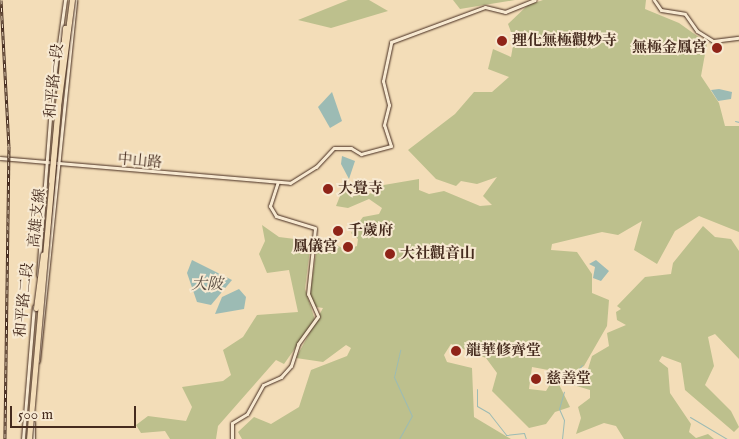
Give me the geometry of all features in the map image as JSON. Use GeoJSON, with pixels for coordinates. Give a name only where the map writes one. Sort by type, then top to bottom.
{"type":"FeatureCollection","features":[{"type":"Feature","properties":{"kind":"highway","name":"高雄支線"},"geometry":{"type":"LineString","coordinates":[[28,439],[54,106],[70,0]]}},
{"type":"Feature","properties":{"kind":"street","name":"和平路一段"},"geometry":{"type":"LineString","coordinates":[[52,164],[50,140],[70,0]]}},
{"type":"Feature","properties":{"kind":"street","name":"和平路一段"},"geometry":{"type":"LineString","coordinates":[[59,165],[61,103],[70,0]]}},
{"type":"Feature","properties":{"kind":"street","name":"中山路"},"geometry":{"type":"LineString","coordinates":[[0,158],[59,165],[270,182],[291,182],[314,168],[334,148],[348,147],[359,154],[392,146],[384,125],[389,108],[383,81],[389,46],[485,7],[505,12],[536,0]]}},
{"type":"Feature","properties":{"kind":"street"},"geometry":{"type":"LineString","coordinates":[[654,0],[661,10],[685,14],[697,31],[713,41],[739,38]]}},
{"type":"Feature","properties":{"kind":"street","name":"和平路二段"},"geometry":{"type":"LineString","coordinates":[[28,439],[52,164]]}},
{"type":"Feature","properties":{"kind":"street"},"geometry":{"type":"LineString","coordinates":[[52,164],[57,185]]}},
{"type":"Feature","properties":{"kind":"street","name":"和平路二段"},"geometry":{"type":"LineString","coordinates":[[28,439],[59,165]]}},
{"type":"Feature","properties":{"kind":"street"},"geometry":{"type":"LineString","coordinates":[[270,182],[275,192]]}},
{"type":"Feature","properties":{"kind":"street"},"geometry":{"type":"LineString","coordinates":[[232,439],[231,425],[247,414],[263,385],[281,377],[291,366],[298,344],[318,316],[308,294],[315,228],[276,216],[270,206],[278,182]]}},
{"type":"Feature","properties":{"kind":"green space"},"geometry":{"type":"Polygon","coordinates":[[[348,0],[369,0],[388,11],[331,28],[298,20],[348,0]]]}},
{"type":"Feature","properties":{"kind":"green space"},"geometry":{"type":"Polygon","coordinates":[[[453,0],[515,0],[460,9],[453,0]]]}},
{"type":"Feature","properties":{"kind":"green space"},"geometry":{"type":"Polygon","coordinates":[[[543,0],[646,0],[645,9],[679,23],[707,43],[701,76],[719,103],[725,126],[739,126],[739,232],[699,216],[675,231],[657,264],[634,250],[642,221],[618,235],[602,232],[552,244],[551,250],[577,252],[592,274],[592,293],[609,300],[607,326],[584,366],[570,374],[532,367],[529,389],[546,391],[555,376],[570,407],[555,412],[546,424],[529,428],[492,391],[497,373],[486,358],[451,344],[444,355],[447,362],[472,368],[474,417],[511,439],[242,439],[238,432],[254,417],[271,424],[299,407],[311,370],[347,356],[351,348],[346,345],[323,362],[296,358],[323,308],[316,307],[310,295],[316,253],[329,241],[346,250],[357,246],[358,239],[351,233],[363,217],[379,214],[382,208],[369,199],[348,208],[336,206],[344,186],[362,195],[372,193],[372,187],[419,179],[419,190],[429,194],[444,191],[480,206],[492,205],[483,196],[497,177],[477,184],[461,181],[456,186],[436,179],[408,150],[455,114],[474,92],[492,92],[509,77],[488,69],[493,49],[511,57],[514,40],[508,24],[528,5],[543,0]]]}},
{"type":"Feature","properties":{"kind":"green space"},"geometry":{"type":"Polygon","coordinates":[[[262,225],[279,237],[311,241],[305,289],[315,320],[284,364],[276,360],[218,426],[216,439],[170,439],[165,431],[141,433],[136,425],[148,416],[186,421],[192,407],[182,387],[223,381],[231,375],[223,350],[243,337],[257,315],[298,312],[289,270],[267,273],[259,254],[265,241],[262,225]]]}},
{"type":"Feature","properties":{"kind":"green space"},"geometry":{"type":"Polygon","coordinates":[[[703,226],[715,237],[731,239],[739,251],[739,359],[715,334],[708,337],[714,366],[705,385],[731,411],[739,427],[734,432],[685,390],[681,363],[662,356],[659,361],[668,368],[670,393],[691,424],[689,432],[696,438],[708,434],[714,439],[624,439],[616,426],[604,423],[576,434],[581,418],[578,407],[590,398],[590,390],[570,384],[588,369],[592,356],[609,346],[607,333],[626,325],[617,320],[616,312],[621,309],[617,306],[645,277],[671,274],[673,263],[703,226]]]}},
{"type":"Feature","properties":{"kind":"water"},"geometry":{"type":"Polygon","coordinates":[[[719,89],[732,92],[731,99],[718,101],[711,90],[719,89]]]}},
{"type":"Feature","properties":{"kind":"water"},"geometry":{"type":"Polygon","coordinates":[[[332,92],[342,121],[330,128],[318,107],[332,92]]]}},
{"type":"Feature","properties":{"kind":"water"},"geometry":{"type":"Polygon","coordinates":[[[342,156],[355,161],[349,179],[341,164],[342,156]]]}},
{"type":"Feature","properties":{"kind":"water","name":"大陂"},"geometry":{"type":"Polygon","coordinates":[[[192,260],[232,280],[211,305],[197,302],[187,273],[192,260]]]}},
{"type":"Feature","properties":{"kind":"water"},"geometry":{"type":"Polygon","coordinates":[[[596,260],[609,271],[601,281],[593,278],[595,267],[589,264],[596,260]]]}},
{"type":"Feature","properties":{"kind":"water","name":"大陂"},"geometry":{"type":"Polygon","coordinates":[[[239,289],[246,297],[244,309],[215,314],[222,297],[239,289]]]}},
{"type":"Feature","properties":{"kind":"waterway"},"geometry":{"type":"LineString","coordinates":[[735,121],[739,122]]}},
{"type":"Feature","properties":{"kind":"waterway"},"geometry":{"type":"LineString","coordinates":[[399,439],[412,416],[394,377],[400,350]]}},
{"type":"Feature","properties":{"kind":"waterway"},"geometry":{"type":"LineString","coordinates":[[567,384],[582,365]]}},
{"type":"Feature","properties":{"kind":"waterway"},"geometry":{"type":"LineString","coordinates":[[477,389],[477,406],[489,413],[506,435],[524,433],[526,439]]}},
{"type":"Feature","properties":{"kind":"waterway"},"geometry":{"type":"LineString","coordinates":[[562,439],[564,420],[559,409],[564,392]]}},
{"type":"Feature","properties":{"kind":"waterway"},"geometry":{"type":"LineString","coordinates":[[690,417],[727,439]]}},
{"type":"Feature","properties":{"kind":"railway"},"geometry":{"type":"LineString","coordinates":[[1,0],[9,146],[5,439]]}},
{"type":"Feature","properties":{"kind":"place","name":"理化無極觀妙寺"},"geometry":{"type":"Point","coordinates":[502,41]}},
{"type":"Feature","properties":{"kind":"place","name":"無極金鳳宮"},"geometry":{"type":"Point","coordinates":[717,48]}},
{"type":"Feature","properties":{"kind":"place","name":"大覺寺"},"geometry":{"type":"Point","coordinates":[328,189]}},
{"type":"Feature","properties":{"kind":"place","name":"千歲府"},"geometry":{"type":"Point","coordinates":[338,231]}},
{"type":"Feature","properties":{"kind":"place","name":"鳳儀宮"},"geometry":{"type":"Point","coordinates":[348,247]}},
{"type":"Feature","properties":{"kind":"place","name":"大社觀音山"},"geometry":{"type":"Point","coordinates":[390,254]}},
{"type":"Feature","properties":{"kind":"place","name":"龍華修齊堂"},"geometry":{"type":"Point","coordinates":[456,351]}},
{"type":"Feature","properties":{"kind":"place","name":"慈善堂"},"geometry":{"type":"Point","coordinates":[536,379]}}]}
